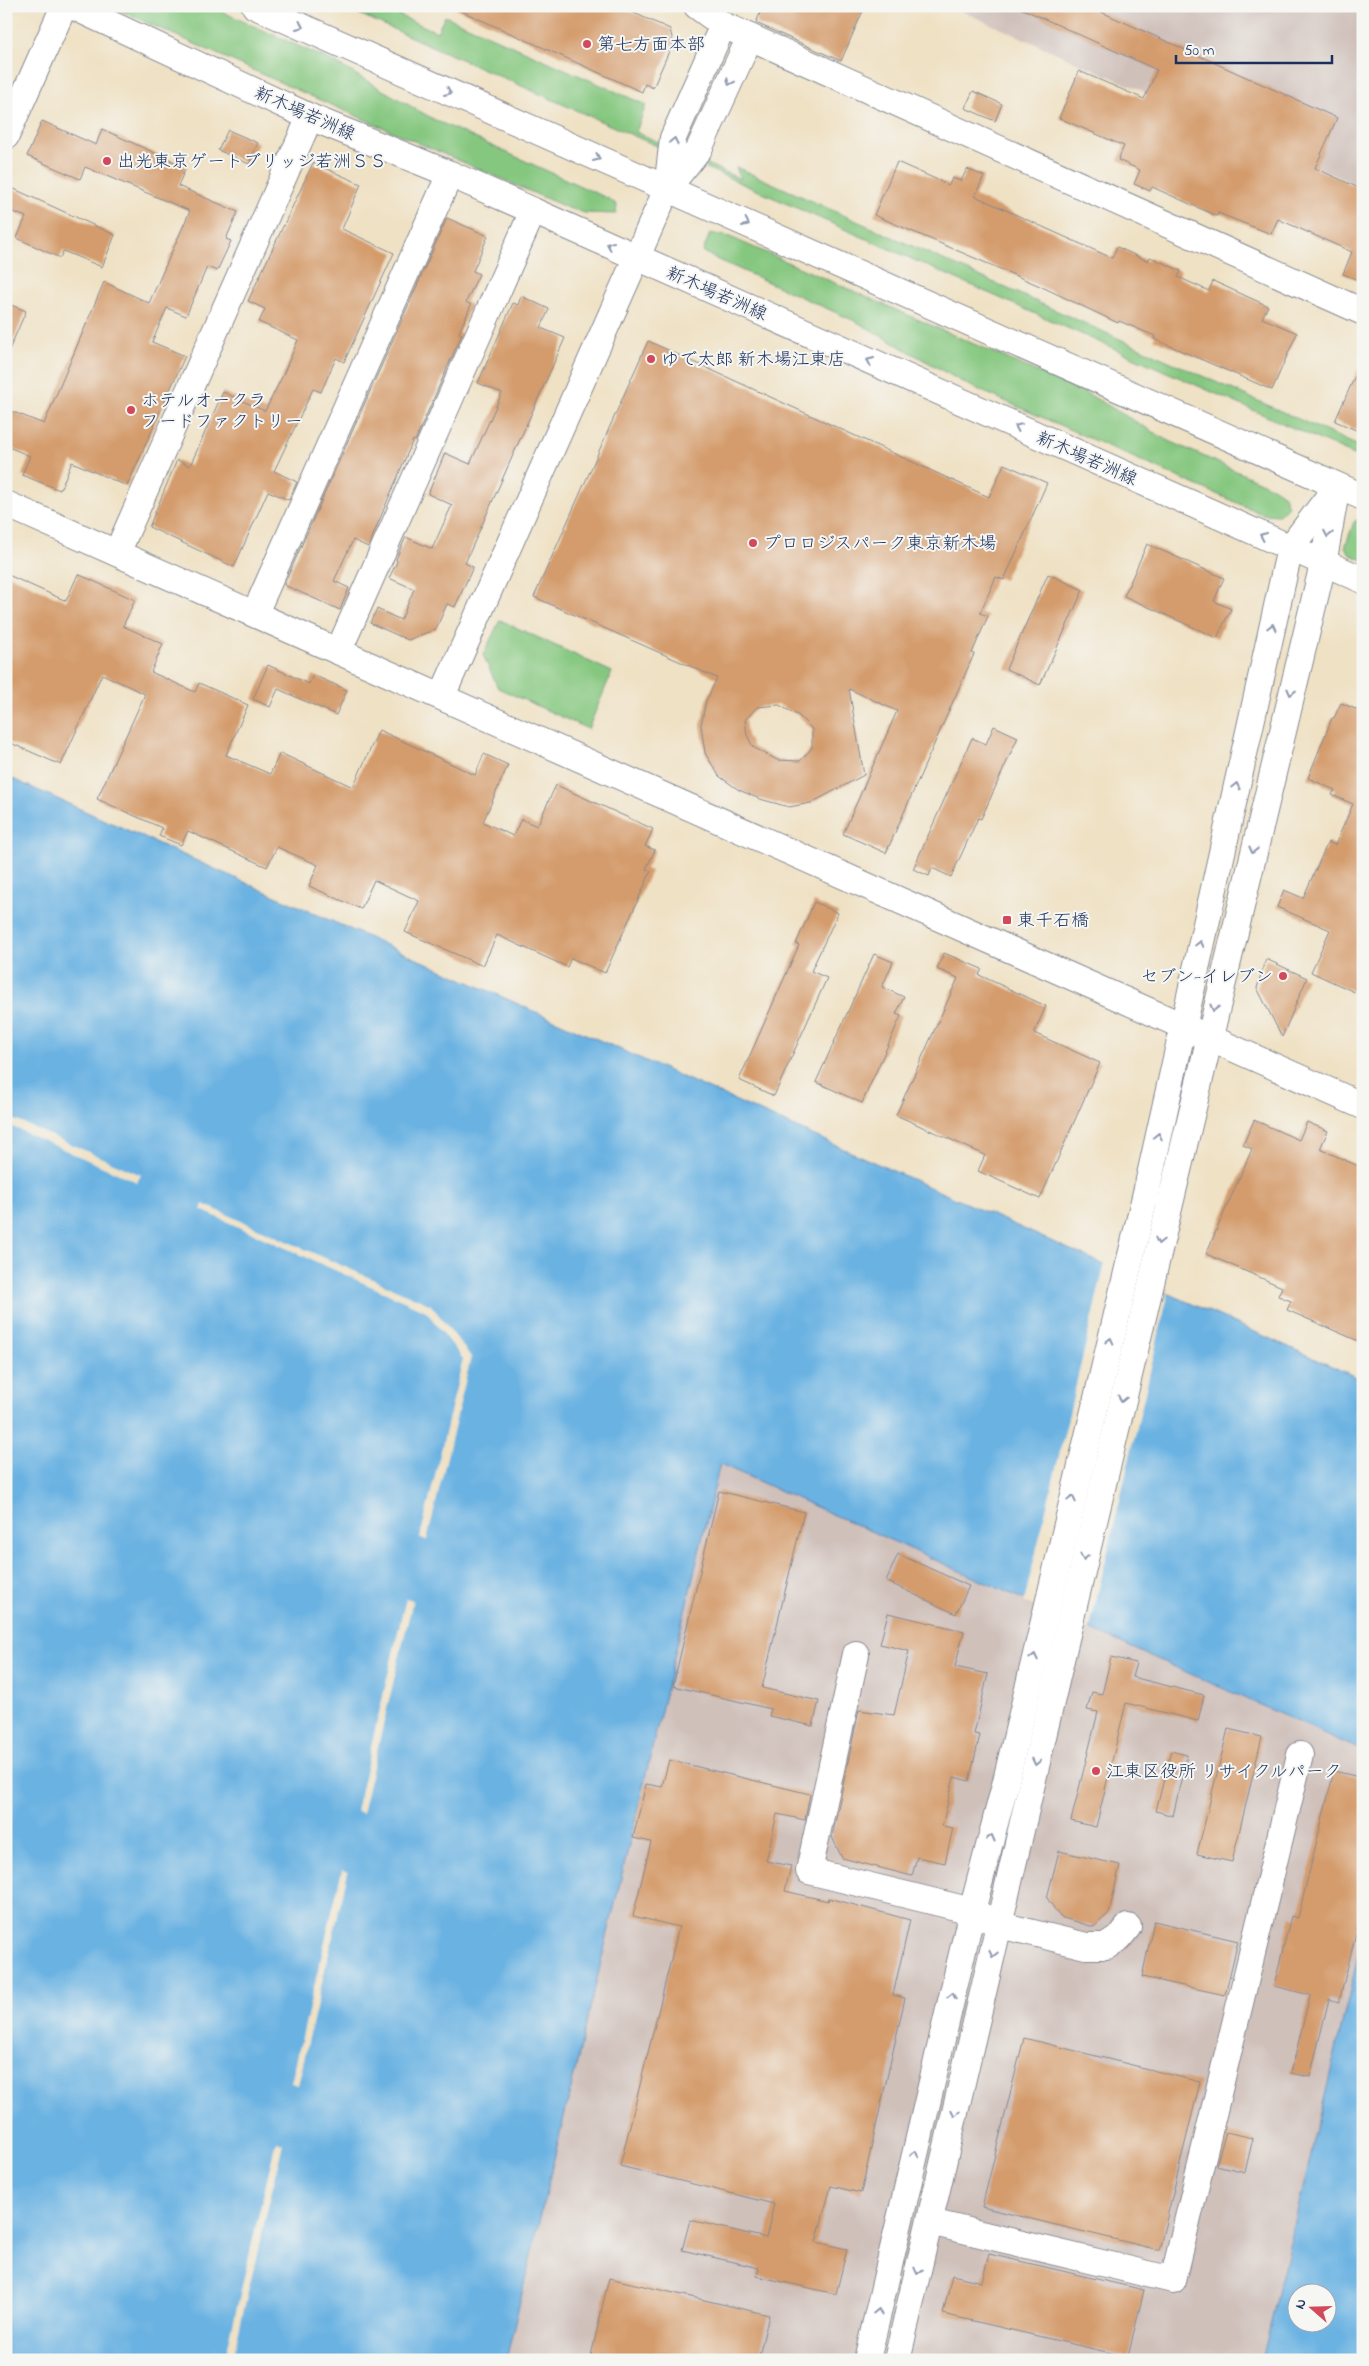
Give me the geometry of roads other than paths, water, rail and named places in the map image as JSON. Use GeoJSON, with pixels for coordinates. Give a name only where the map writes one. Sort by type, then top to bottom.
{"type":"FeatureCollection","features":[{"type":"Feature","properties":{"kind":"street"},"geometry":{"type":"LineString","coordinates":[[6,136],[64,6]]}},
{"type":"Feature","properties":{"kind":"street","name":"新木場若洲線"},"geometry":{"type":"LineString","coordinates":[[72,6],[310,117],[450,174],[1323,564],[1363,580]]}},
{"type":"Feature","properties":{"kind":"street"},"geometry":{"type":"LineString","coordinates":[[255,6],[1363,498]]}},
{"type":"Feature","properties":{"kind":"street"},"geometry":{"type":"LineString","coordinates":[[697,6],[723,25],[1363,312]]}},
{"type":"Feature","properties":{"kind":"street"},"geometry":{"type":"LineString","coordinates":[[667,189],[673,138],[723,25]]}},
{"type":"Feature","properties":{"kind":"street"},"geometry":{"type":"LineString","coordinates":[[442,696],[667,189],[699,149],[750,37]]}},
{"type":"Feature","properties":{"kind":"street"},"geometry":{"type":"LineString","coordinates":[[117,553],[310,117]]}},
{"type":"Feature","properties":{"kind":"street"},"geometry":{"type":"LineString","coordinates":[[255,613],[450,174]]}},
{"type":"Feature","properties":{"kind":"street"},"geometry":{"type":"LineString","coordinates":[[339,650],[533,211]]}},
{"type":"Feature","properties":{"kind":"street"},"geometry":{"type":"LineString","coordinates":[[897,2360],[1000,1925],[1047,1714],[1159,1189],[1182,1026],[1290,548],[1337,486]]}},
{"type":"Feature","properties":{"kind":"street"},"geometry":{"type":"LineString","coordinates":[[867,2360],[972,1911],[1023,1705],[1159,1189],[1207,1037],[1323,564],[1337,486]]}},
{"type":"Feature","properties":{"kind":"street"},"geometry":{"type":"LineString","coordinates":[[6,504],[339,650],[1363,1106]]}},
{"type":"Feature","properties":{"kind":"street"},"geometry":{"type":"LineString","coordinates":[[856,1654],[809,1872],[972,1911],[1000,1925],[1086,1946],[1107,1946],[1120,1937],[1128,1927]]}},
{"type":"Feature","properties":{"kind":"street"},"geometry":{"type":"LineString","coordinates":[[930,2222],[1173,2280],[1300,1755]]}},
{"type":"Feature","properties":{"kind":"water"},"geometry":{"type":"Polygon","coordinates":[[[6,776],[1363,1380],[1363,1751],[720,1464],[506,2360],[6,2360],[6,776]]]}},
{"type":"Feature","properties":{"kind":"water"},"geometry":{"type":"Polygon","coordinates":[[[1363,1936],[1363,2360],[1262,2360],[1363,1936]]]}},
{"type":"Feature","properties":{"kind":"place","name":"第七方面本部"},"geometry":{"type":"Point","coordinates":[587,44]}},
{"type":"Feature","properties":{"kind":"place","name":"出光東京ゲートブリッジ若洲ＳＳ"},"geometry":{"type":"Point","coordinates":[107,161]}},
{"type":"Feature","properties":{"kind":"place","name":"ゆで太郎 新木場江東店"},"geometry":{"type":"Point","coordinates":[651,359]}},
{"type":"Feature","properties":{"kind":"place","name":"ホテルオークラ フードファクトリー"},"geometry":{"type":"Point","coordinates":[131,410]}},
{"type":"Feature","properties":{"kind":"place","name":"プロロジスパーク東京新木場"},"geometry":{"type":"Point","coordinates":[753,543]}},
{"type":"Feature","properties":{"kind":"place","name":"東千石橋"},"geometry":{"type":"Point","coordinates":[1007,920]}},
{"type":"Feature","properties":{"kind":"place","name":"セブン-イレブン"},"geometry":{"type":"Point","coordinates":[1283,976]}},
{"type":"Feature","properties":{"kind":"place","name":"江東区役所 リサイクルパーク"},"geometry":{"type":"Point","coordinates":[1096,1771]}}]}
